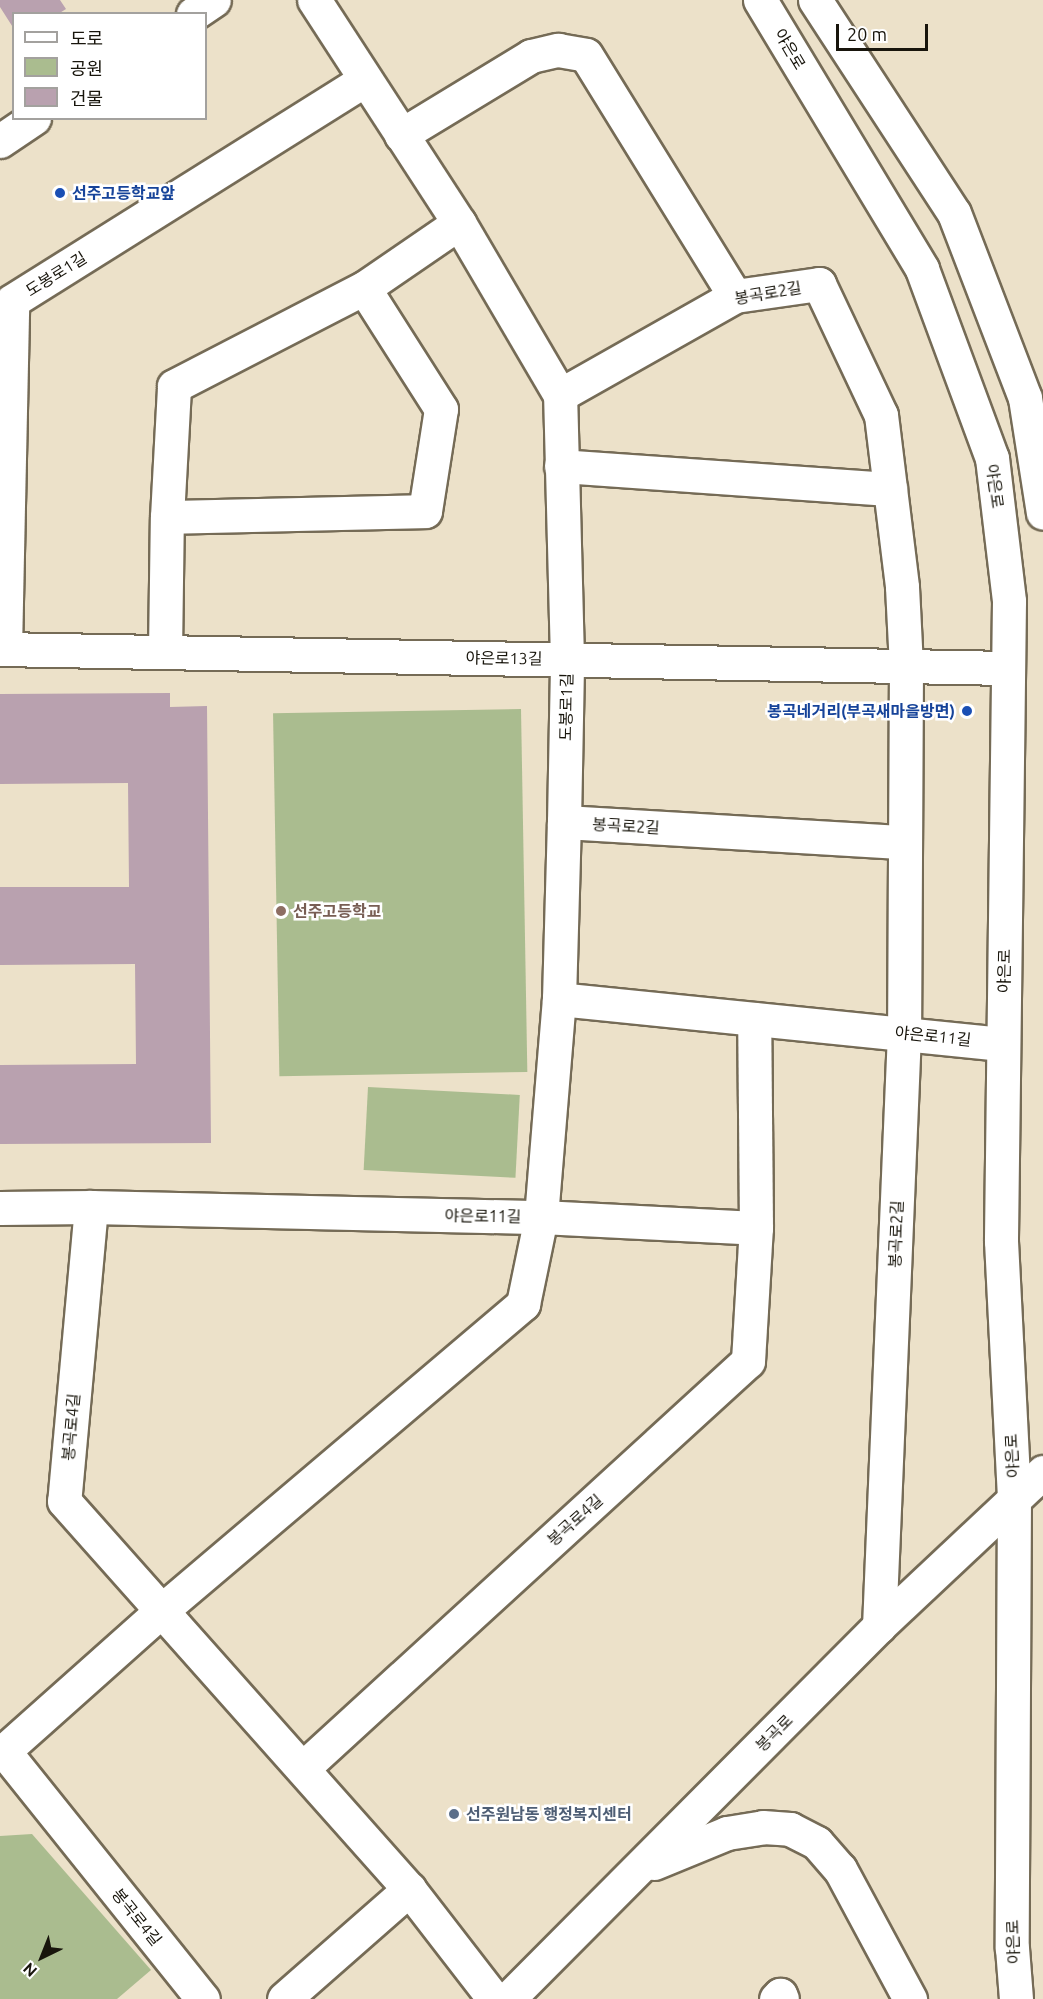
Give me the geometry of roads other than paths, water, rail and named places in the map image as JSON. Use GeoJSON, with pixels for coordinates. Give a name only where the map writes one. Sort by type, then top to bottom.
{"type":"FeatureCollection","features":[{"type":"Feature","properties":{"kind":"street"},"geometry":{"type":"LineString","coordinates":[[197,12],[214,0]]}},
{"type":"Feature","properties":{"kind":"street","name":"도봉로1길"},"geometry":{"type":"LineString","coordinates":[[314,0],[459,223],[560,395],[567,659],[564,822],[559,999],[541,1217]]}},
{"type":"Feature","properties":{"kind":"street","name":"야은로"},"geometry":{"type":"LineString","coordinates":[[760,0],[922,269],[992,458],[1009,601],[1001,1242],[1014,1497],[1012,1948],[1016,1999]]}},
{"type":"Feature","properties":{"kind":"street"},"geometry":{"type":"LineString","coordinates":[[815,0],[954,213],[1025,398],[1038,447],[1043,513]]}},
{"type":"Feature","properties":{"kind":"street"},"geometry":{"type":"LineString","coordinates":[[401,135],[531,56],[558,50],[586,55],[735,296]]}},
{"type":"Feature","properties":{"kind":"street","name":"도봉로1길"},"geometry":{"type":"LineString","coordinates":[[2,649],[12,301],[364,80]]}},
{"type":"Feature","properties":{"kind":"street"},"geometry":{"type":"LineString","coordinates":[[0,141],[31,120]]}},
{"type":"Feature","properties":{"kind":"street"},"geometry":{"type":"LineString","coordinates":[[165,652],[167,518],[174,386],[364,288],[459,223]]}},
{"type":"Feature","properties":{"kind":"street","name":"봉곡로2길"},"geometry":{"type":"LineString","coordinates":[[560,395],[735,296],[819,284],[881,415],[902,586],[906,666],[904,1034],[879,1626]]}},
{"type":"Feature","properties":{"kind":"street"},"geometry":{"type":"LineString","coordinates":[[167,518],[425,511],[441,409],[364,288]]}},
{"type":"Feature","properties":{"kind":"street"},"geometry":{"type":"LineString","coordinates":[[561,466],[890,489]]}},
{"type":"Feature","properties":{"kind":"street","name":"야은로13길"},"geometry":{"type":"LineString","coordinates":[[2,649],[1008,668]]}},
{"type":"Feature","properties":{"kind":"street","name":"봉곡로2길"},"geometry":{"type":"LineString","coordinates":[[564,822],[904,842]]}},
{"type":"Feature","properties":{"kind":"street","name":"야은로11길"},"geometry":{"type":"LineString","coordinates":[[559,999],[1003,1044]]}},
{"type":"Feature","properties":{"kind":"street"},"geometry":{"type":"LineString","coordinates":[[754,1019],[756,1228]]}},
{"type":"Feature","properties":{"kind":"street","name":"야은로11길"},"geometry":{"type":"LineString","coordinates":[[0,1208],[541,1217],[756,1228]]}},
{"type":"Feature","properties":{"kind":"street","name":"봉곡로4길"},"geometry":{"type":"LineString","coordinates":[[91,1208],[64,1501],[409,1889],[494,1999]]}},
{"type":"Feature","properties":{"kind":"street","name":"봉곡로4길"},"geometry":{"type":"LineString","coordinates":[[203,1999],[2,1751],[161,1611],[523,1304],[541,1217]]}},
{"type":"Feature","properties":{"kind":"street","name":"봉곡로4길"},"geometry":{"type":"LineString","coordinates":[[303,1768],[748,1361],[756,1228]]}},
{"type":"Feature","properties":{"kind":"street","name":"봉곡로"},"geometry":{"type":"LineString","coordinates":[[508,1999],[641,1868],[879,1626],[1043,1472]]}},
{"type":"Feature","properties":{"kind":"street"},"geometry":{"type":"LineString","coordinates":[[641,1868],[727,1833],[763,1827],[790,1829],[817,1843],[840,1869],[910,1999]]}},
{"type":"Feature","properties":{"kind":"street"},"geometry":{"type":"LineString","coordinates":[[284,1999],[409,1889]]}},
{"type":"Feature","properties":{"kind":"street"},"geometry":{"type":"LineString","coordinates":[[776,1999],[780,1995],[782,1999]]}},
{"type":"Feature","properties":{"kind":"place","name":"선주고등학교앞"},"geometry":{"type":"Point","coordinates":[60,193]}},
{"type":"Feature","properties":{"kind":"place","name":"봉곡네거리(부곡새마을방면)"},"geometry":{"type":"Point","coordinates":[967,711]}},
{"type":"Feature","properties":{"kind":"place","name":"선주고등학교"},"geometry":{"type":"Point","coordinates":[281,911]}},
{"type":"Feature","properties":{"kind":"place","name":"선주원남동 행정복지센터"},"geometry":{"type":"Point","coordinates":[454,1814]}}]}
